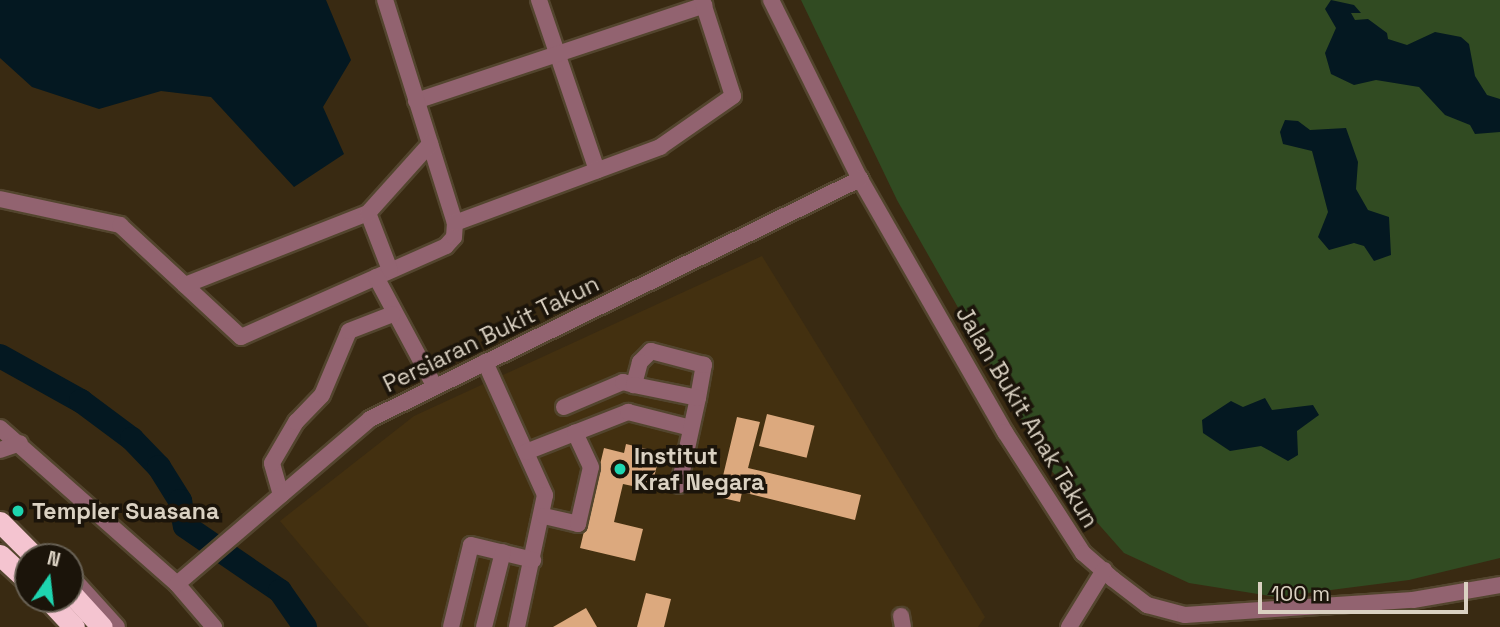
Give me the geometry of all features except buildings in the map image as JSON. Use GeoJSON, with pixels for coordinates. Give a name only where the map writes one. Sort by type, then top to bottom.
{"type":"FeatureCollection","features":[{"type":"Feature","properties":{"kind":"highway"},"geometry":{"type":"LineString","coordinates":[[0,521],[21,543]]}},
{"type":"Feature","properties":{"kind":"highway"},"geometry":{"type":"LineString","coordinates":[[0,555],[14,568]]}},
{"type":"Feature","properties":{"kind":"highway"},"geometry":{"type":"LineString","coordinates":[[84,607],[102,627]]}},
{"type":"Feature","properties":{"kind":"highway"},"geometry":{"type":"LineString","coordinates":[[61,613],[74,627]]}},
{"type":"Feature","properties":{"kind":"street"},"geometry":{"type":"LineString","coordinates":[[0,200],[120,225],[241,337],[446,246],[454,237],[455,223],[385,0]]}},
{"type":"Feature","properties":{"kind":"street"},"geometry":{"type":"LineString","coordinates":[[539,0],[597,170]]}},
{"type":"Feature","properties":{"kind":"street","name":"Jalan Bukit Anak Takun"},"geometry":{"type":"LineString","coordinates":[[771,0],[860,179],[1005,432],[1083,553],[1147,605],[1185,615],[1226,620],[1413,600],[1500,585]]}},
{"type":"Feature","properties":{"kind":"street"},"geometry":{"type":"LineString","coordinates":[[416,101],[703,3],[733,96],[660,147],[455,223]]}},
{"type":"Feature","properties":{"kind":"street"},"geometry":{"type":"LineString","coordinates":[[185,285],[368,213],[430,144]]}},
{"type":"Feature","properties":{"kind":"street","name":"Persiaran Bukit Takun"},"geometry":{"type":"LineString","coordinates":[[177,584],[370,419],[434,385],[860,179]]}},
{"type":"Feature","properties":{"kind":"street"},"geometry":{"type":"LineString","coordinates":[[368,213],[393,314],[434,385]]}},
{"type":"Feature","properties":{"kind":"street"},"geometry":{"type":"LineString","coordinates":[[281,495],[272,463],[296,422],[322,396],[349,331],[393,314]]}},
{"type":"Feature","properties":{"kind":"street"},"geometry":{"type":"LineString","coordinates":[[634,385],[640,362],[651,352],[704,365],[679,485]]}},
{"type":"Feature","properties":{"kind":"street"},"geometry":{"type":"LineString","coordinates":[[485,362],[545,495],[544,516],[517,627]]}},
{"type":"Feature","properties":{"kind":"street"},"geometry":{"type":"LineString","coordinates":[[564,407],[623,382],[698,398]]}},
{"type":"Feature","properties":{"kind":"street"},"geometry":{"type":"LineString","coordinates":[[526,452],[628,412],[691,428]]}},
{"type":"Feature","properties":{"kind":"street"},"geometry":{"type":"LineString","coordinates":[[0,428],[177,584],[214,627]]}},
{"type":"Feature","properties":{"kind":"street"},"geometry":{"type":"LineString","coordinates":[[544,516],[578,524],[592,467],[575,433]]}},
{"type":"Feature","properties":{"kind":"street"},"geometry":{"type":"LineString","coordinates":[[0,450],[20,443]]}},
{"type":"Feature","properties":{"kind":"street"},"geometry":{"type":"LineString","coordinates":[[0,521],[30,543]]}},
{"type":"Feature","properties":{"kind":"street"},"geometry":{"type":"LineString","coordinates":[[451,627],[471,544],[533,560]]}},
{"type":"Feature","properties":{"kind":"street"},"geometry":{"type":"LineString","coordinates":[[484,627],[503,552]]}},
{"type":"Feature","properties":{"kind":"street"},"geometry":{"type":"LineString","coordinates":[[1069,627],[1104,570]]}},
{"type":"Feature","properties":{"kind":"street"},"geometry":{"type":"LineString","coordinates":[[84,590],[117,627]]}},
{"type":"Feature","properties":{"kind":"shaded area","name":"Institut Kraf Negara"},"geometry":{"type":"Polygon","coordinates":[[[762,256],[985,617],[978,627],[369,627],[280,521],[414,416],[762,256]]]}},
{"type":"Feature","properties":{"kind":"green space"},"geometry":{"type":"Polygon","coordinates":[[[801,0],[1500,0],[1500,558],[1409,580],[1276,597],[1189,583],[1124,553],[1049,468],[897,200],[801,0]]]}},
{"type":"Feature","properties":{"kind":"water"},"geometry":{"type":"Polygon","coordinates":[[[0,0],[326,0],[351,60],[323,107],[344,154],[294,187],[211,97],[161,91],[99,109],[32,87],[0,58],[0,0]]]}},
{"type":"Feature","properties":{"kind":"water"},"geometry":{"type":"Polygon","coordinates":[[[1331,0],[1354,5],[1361,13],[1351,13],[1355,20],[1368,19],[1387,33],[1388,39],[1407,45],[1435,32],[1461,37],[1469,44],[1475,76],[1487,95],[1500,99],[1500,132],[1475,134],[1470,125],[1445,115],[1419,87],[1376,80],[1354,85],[1331,74],[1325,53],[1336,28],[1325,9],[1331,0]]]}},
{"type":"Feature","properties":{"kind":"water"},"geometry":{"type":"Polygon","coordinates":[[[1285,120],[1298,121],[1310,130],[1346,128],[1358,162],[1356,189],[1368,210],[1389,217],[1391,255],[1374,261],[1364,246],[1354,243],[1329,250],[1318,237],[1328,212],[1312,151],[1283,144],[1280,132],[1285,120]]]}},
{"type":"Feature","properties":{"kind":"water"},"geometry":{"type":"Polygon","coordinates":[[[1265,398],[1272,410],[1313,405],[1319,415],[1297,431],[1298,455],[1288,461],[1261,446],[1230,451],[1203,433],[1202,420],[1231,401],[1243,407],[1265,398]]]}},
{"type":"Feature","properties":{"kind":"waterway"},"geometry":{"type":"LineString","coordinates":[[0,356],[81,401],[132,439],[159,467],[180,501],[185,526],[280,591],[305,627]]}},
{"type":"Feature","properties":{"kind":"place","name":"Institut Kraf Negara"},"geometry":{"type":"Point","coordinates":[620,469]}},
{"type":"Feature","properties":{"kind":"place","name":"Templer Suasana"},"geometry":{"type":"Point","coordinates":[18,511]}}]}
